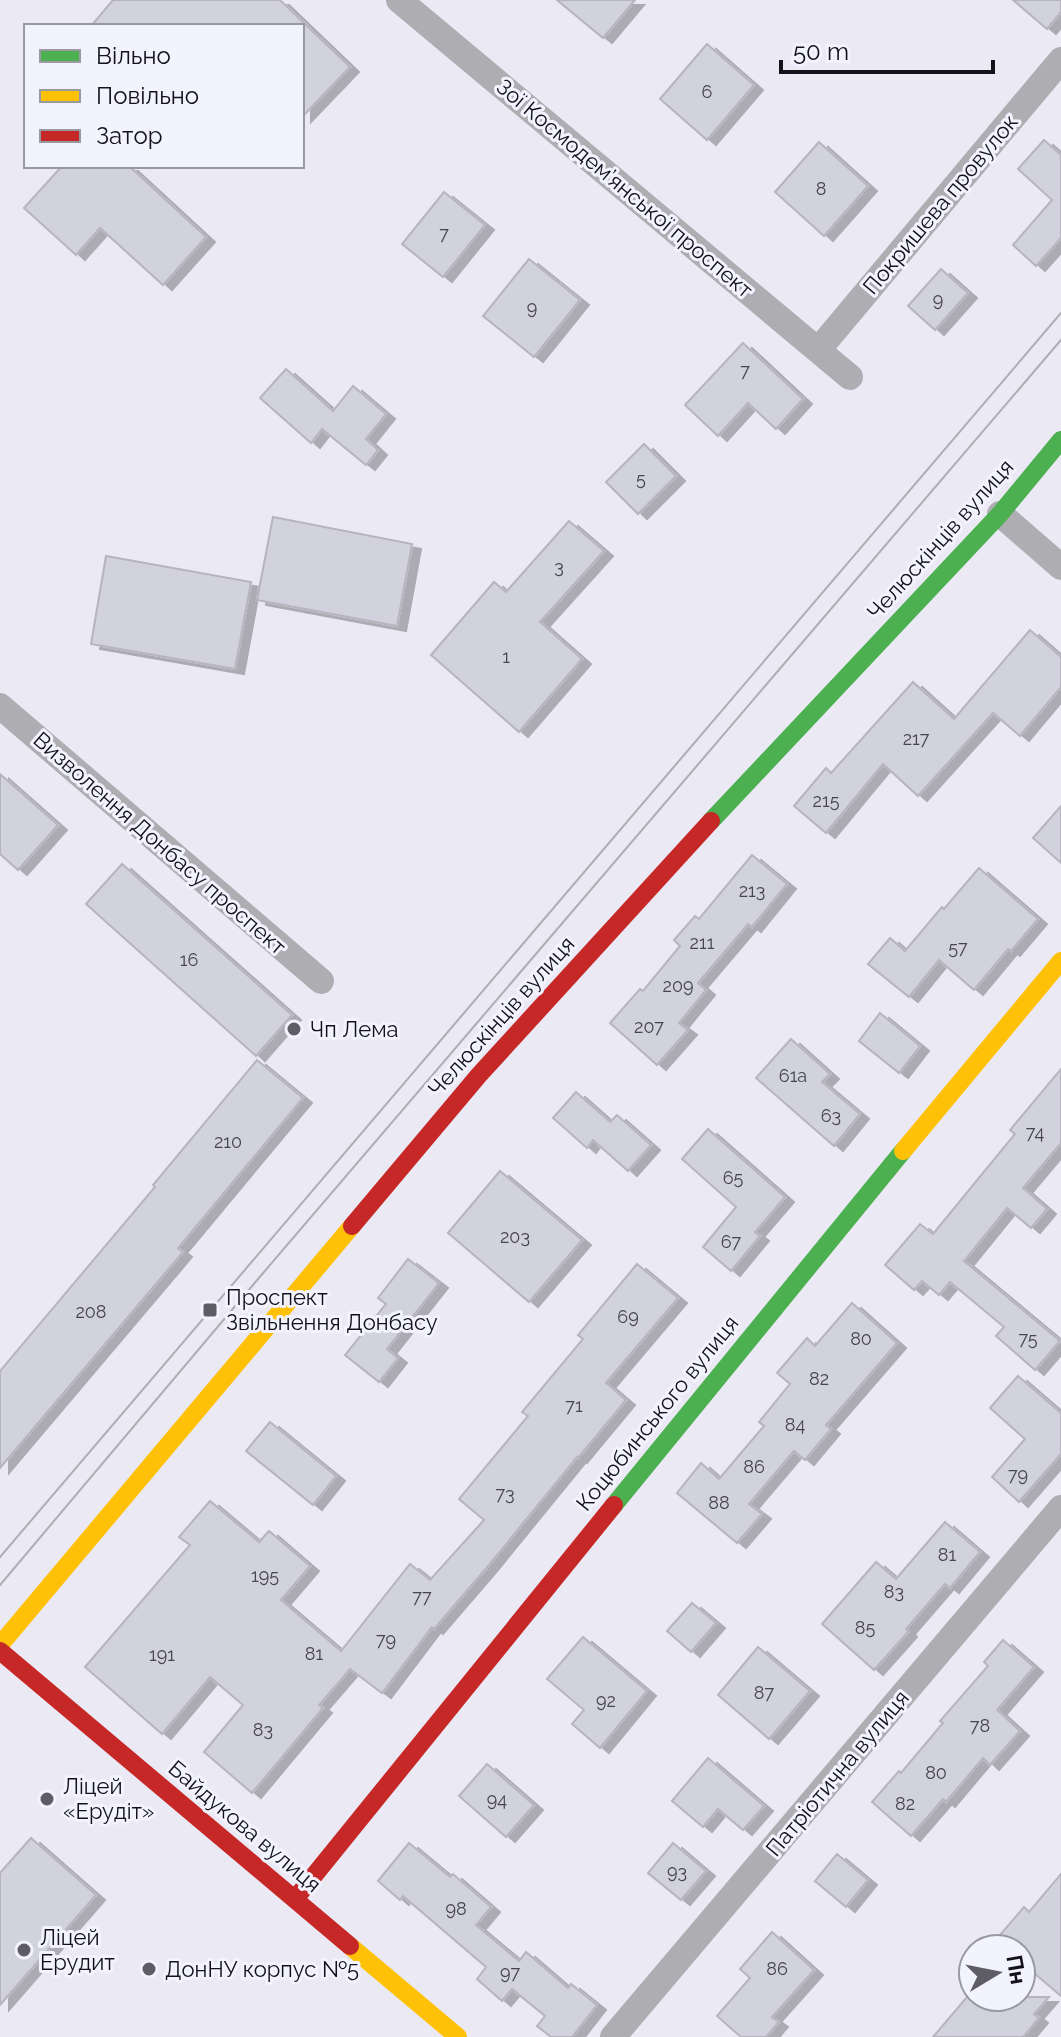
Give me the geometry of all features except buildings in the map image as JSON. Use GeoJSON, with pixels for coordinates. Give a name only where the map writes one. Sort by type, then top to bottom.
{"type":"FeatureCollection","features":[{"type":"Feature","properties":{"kind":"main road","name":"Челюскінців вулиця"},"geometry":{"type":"LineString","coordinates":[[0,1645],[479,1075],[736,793],[1000,514],[1061,440]]}},
{"type":"Feature","properties":{"kind":"main road","name":"Коцюбинського вулиця"},"geometry":{"type":"LineString","coordinates":[[295,1899],[769,1313],[1061,961]]}},
{"type":"Feature","properties":{"kind":"main road","name":"Байдукова вулиця"},"geometry":{"type":"LineString","coordinates":[[0,1651],[458,2037]]}},
{"type":"Feature","properties":{"kind":"street","name":"Зої Космодем’янської проспект"},"geometry":{"type":"LineString","coordinates":[[399,0],[850,377]]}},
{"type":"Feature","properties":{"kind":"street","name":"Покришева провулок"},"geometry":{"type":"LineString","coordinates":[[819,349],[1061,60]]}},
{"type":"Feature","properties":{"kind":"street"},"geometry":{"type":"LineString","coordinates":[[1000,514],[1061,567]]}},
{"type":"Feature","properties":{"kind":"street","name":"Визволення Донбасу проспект"},"geometry":{"type":"LineString","coordinates":[[0,706],[321,981]]}},
{"type":"Feature","properties":{"kind":"street","name":"Патріотична вулиця"},"geometry":{"type":"LineString","coordinates":[[613,2037],[1061,1508]]}},
{"type":"Feature","properties":{"kind":"tram line"},"geometry":{"type":"LineString","coordinates":[[0,1557],[1061,313]]}},
{"type":"Feature","properties":{"kind":"tram line"},"geometry":{"type":"LineString","coordinates":[[0,1585],[1061,340]]}},
{"type":"Feature","properties":{"kind":"traffic: fast"},"geometry":{"type":"LineString","coordinates":[[711,821],[1000,514],[1061,440]]}},
{"type":"Feature","properties":{"kind":"traffic: fast"},"geometry":{"type":"LineString","coordinates":[[614,1505],[903,1151]]}},
{"type":"Feature","properties":{"kind":"traffic: slow"},"geometry":{"type":"LineString","coordinates":[[903,1151],[1061,961]]}},
{"type":"Feature","properties":{"kind":"traffic: slow"},"geometry":{"type":"LineString","coordinates":[[0,1645],[352,1226]]}},
{"type":"Feature","properties":{"kind":"traffic: slow"},"geometry":{"type":"LineString","coordinates":[[350,1946],[458,2037]]}},
{"type":"Feature","properties":{"kind":"traffic: jam"},"geometry":{"type":"LineString","coordinates":[[352,1226],[479,1075],[711,821]]}},
{"type":"Feature","properties":{"kind":"traffic: jam"},"geometry":{"type":"LineString","coordinates":[[295,1899],[614,1505]]}},
{"type":"Feature","properties":{"kind":"traffic: jam"},"geometry":{"type":"LineString","coordinates":[[0,1651],[350,1946]]}},
{"type":"Feature","properties":{"kind":"place","name":"Чп Лема"},"geometry":{"type":"Point","coordinates":[294,1029]}},
{"type":"Feature","properties":{"kind":"place","name":"Проспект Звільнення Донбасу"},"geometry":{"type":"Point","coordinates":[210,1310]}},
{"type":"Feature","properties":{"kind":"place","name":"Ліцей «Ерудіт»"},"geometry":{"type":"Point","coordinates":[47,1799]}},
{"type":"Feature","properties":{"kind":"place","name":"Ліцей Ерудит"},"geometry":{"type":"Point","coordinates":[24,1950]}},
{"type":"Feature","properties":{"kind":"place","name":"ДонНУ корпус №5"},"geometry":{"type":"Point","coordinates":[149,1969]}}]}
